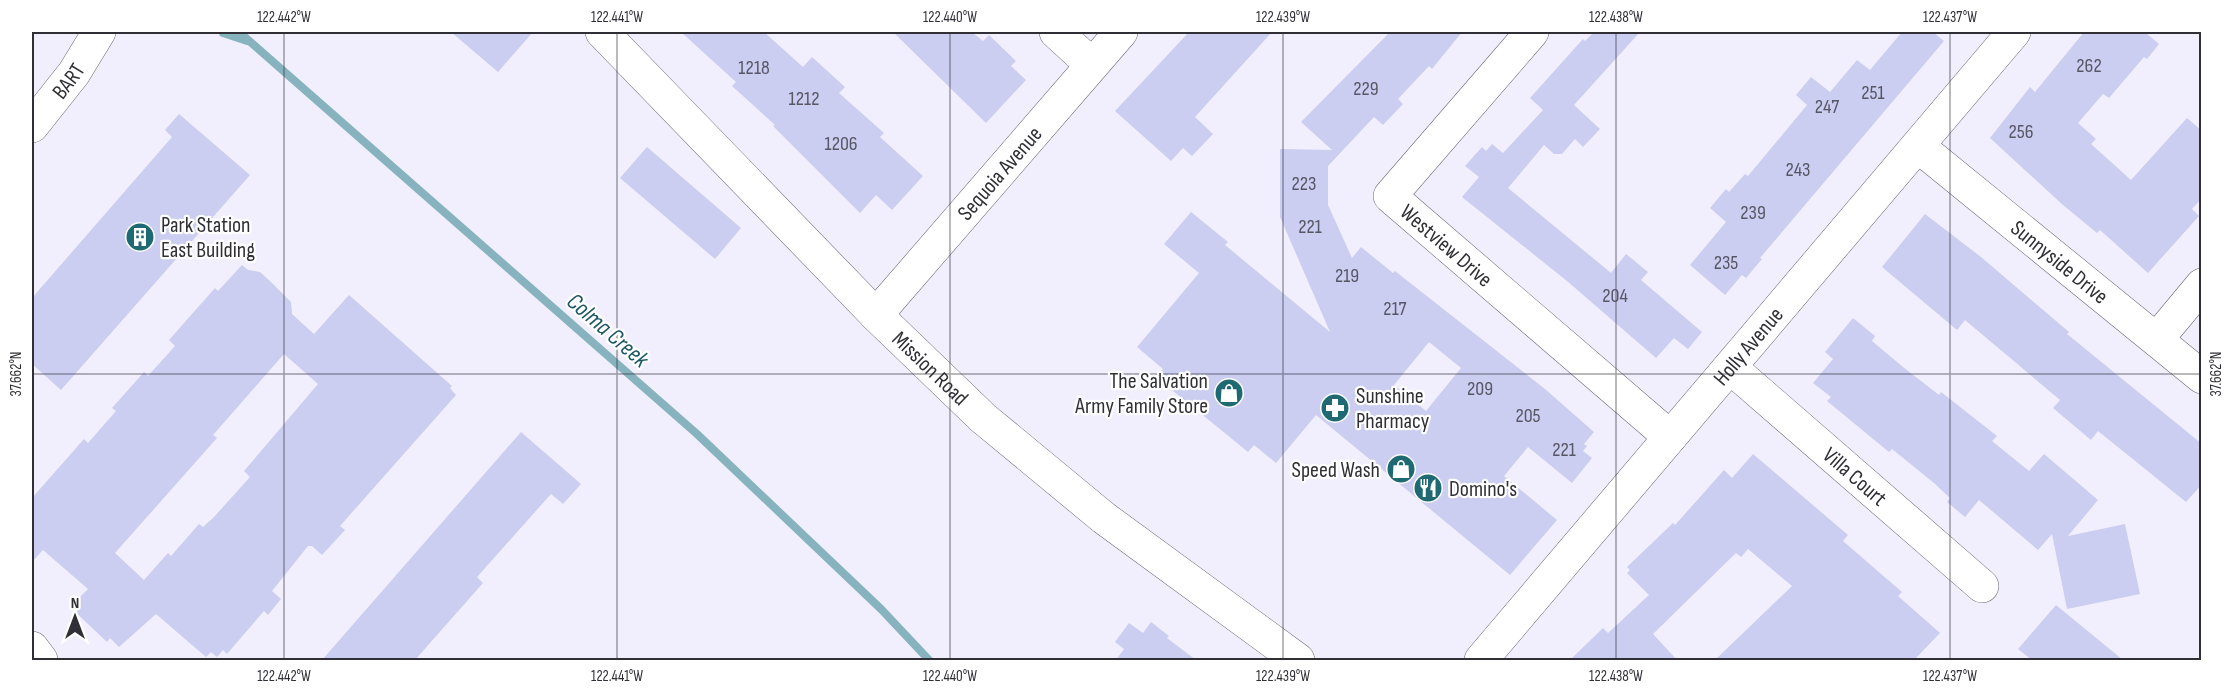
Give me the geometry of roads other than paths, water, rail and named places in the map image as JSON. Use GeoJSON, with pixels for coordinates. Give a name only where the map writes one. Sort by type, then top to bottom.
{"type":"FeatureCollection","features":[{"type":"Feature","properties":{"kind":"street","name":"Mission Road"},"geometry":{"type":"LineString","coordinates":[[602,32],[876,315],[984,418],[1104,518],[1298,660]]}},
{"type":"Feature","properties":{"kind":"street"},"geometry":{"type":"LineString","coordinates":[[1056,32],[1092,65]]}},
{"type":"Feature","properties":{"kind":"street","name":"Sequoia Avenue"},"geometry":{"type":"LineString","coordinates":[[876,315],[1121,32]]}},
{"type":"Feature","properties":{"kind":"street","name":"Westview Drive"},"geometry":{"type":"LineString","coordinates":[[1532,32],[1390,196],[1670,437]]}},
{"type":"Feature","properties":{"kind":"street","name":"Holly Avenue"},"geometry":{"type":"LineString","coordinates":[[1481,660],[2014,32]]}},
{"type":"Feature","properties":{"kind":"street","name":"BART"},"geometry":{"type":"LineString","coordinates":[[32,126],[74,73],[91,43]]}},
{"type":"Feature","properties":{"kind":"street","name":"Sunnyside Drive"},"geometry":{"type":"LineString","coordinates":[[1918,146],[2202,377]]}},
{"type":"Feature","properties":{"kind":"street"},"geometry":{"type":"LineString","coordinates":[[2157,339],[2202,285]]}},
{"type":"Feature","properties":{"kind":"street","name":"Villa Court"},"geometry":{"type":"LineString","coordinates":[[1730,367],[1982,586]]}},
{"type":"Feature","properties":{"kind":"street"},"geometry":{"type":"LineString","coordinates":[[32,648],[41,660]]}},
{"type":"Feature","properties":{"kind":"waterway","name":"Colma Creek"},"geometry":{"type":"LineString","coordinates":[[239,32],[697,434],[881,609],[929,660]]}},
{"type":"Feature","properties":{"kind":"waterway","name":"Colma Creek"},"geometry":{"type":"LineString","coordinates":[[223,33],[247,41]]}},
{"type":"Feature","properties":{"kind":"place","name":"Park Station East Building"},"geometry":{"type":"Point","coordinates":[140,237]}},
{"type":"Feature","properties":{"kind":"place","name":"The Salvation Army Family Store"},"geometry":{"type":"Point","coordinates":[1229,393]}},
{"type":"Feature","properties":{"kind":"place","name":"Sunshine Pharmacy"},"geometry":{"type":"Point","coordinates":[1335,408]}},
{"type":"Feature","properties":{"kind":"place","name":"Speed Wash"},"geometry":{"type":"Point","coordinates":[1401,469]}},
{"type":"Feature","properties":{"kind":"place","name":"Domino's"},"geometry":{"type":"Point","coordinates":[1428,488]}}]}
